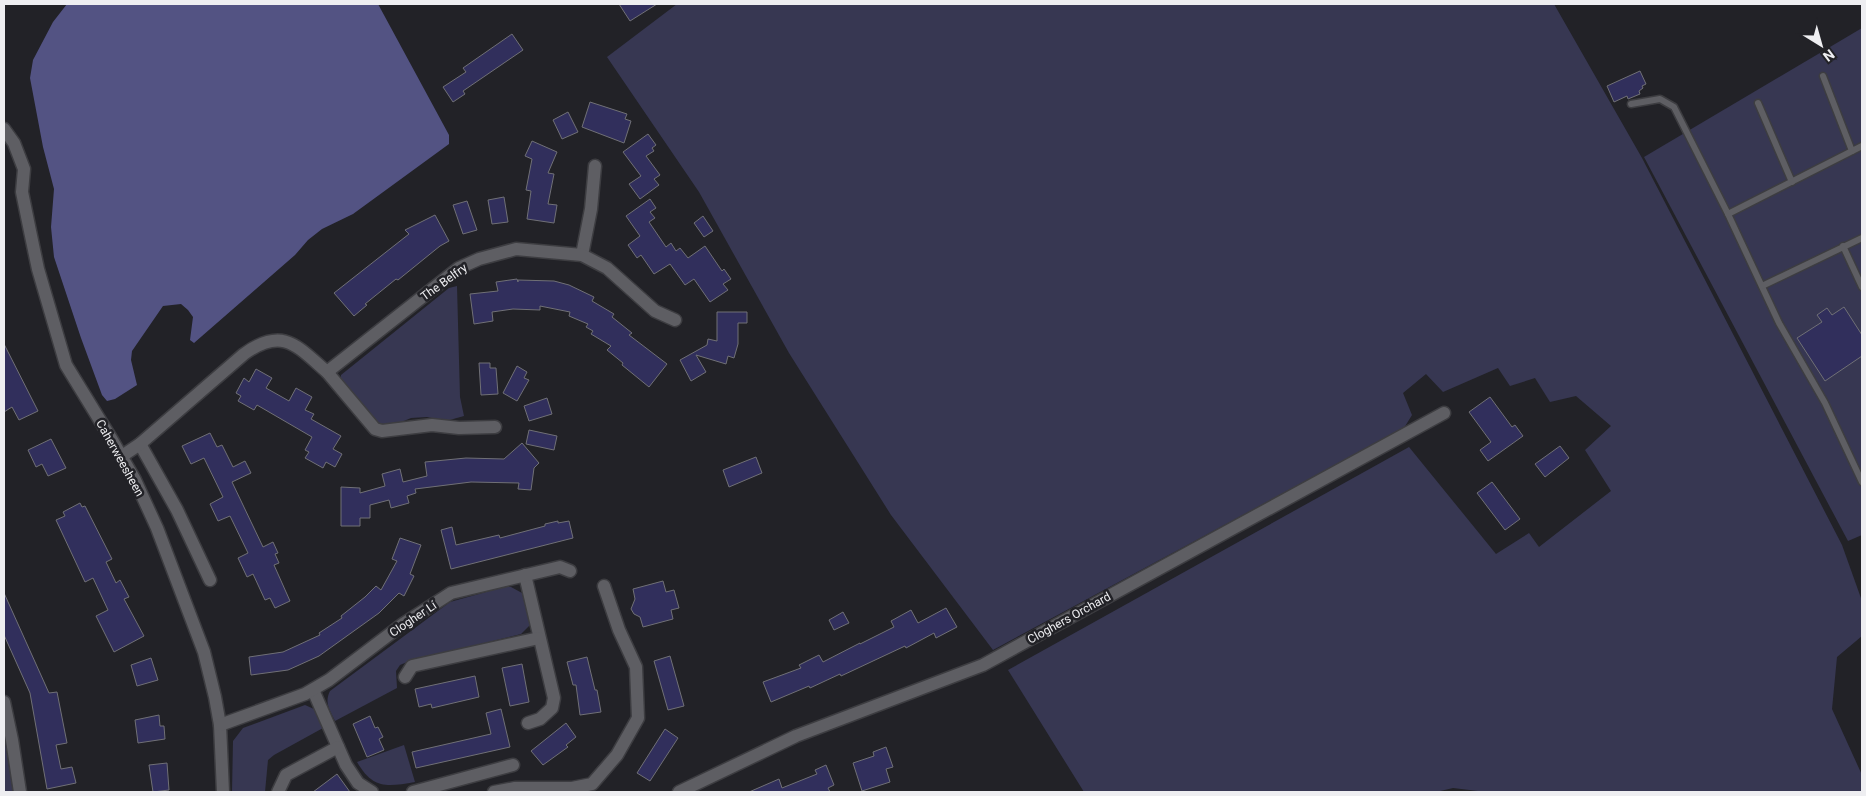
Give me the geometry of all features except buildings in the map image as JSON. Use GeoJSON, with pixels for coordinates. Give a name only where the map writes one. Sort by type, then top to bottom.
{"type":"FeatureCollection","features":[{"type":"Feature","properties":{"kind":"street","name":"Caherweesheen"},"geometry":{"type":"LineString","coordinates":[[4,129],[14,143],[24,169],[22,192],[34,250],[66,365],[122,456],[157,528],[204,652],[220,725],[223,792]]}},
{"type":"Feature","properties":{"kind":"street"},"geometry":{"type":"LineString","coordinates":[[582,255],[591,208],[595,166]]}},
{"type":"Feature","properties":{"kind":"street","name":"The Belfry"},"geometry":{"type":"LineString","coordinates":[[327,372],[459,268],[479,259],[516,249],[582,255],[606,268],[655,311],[675,320]]}},
{"type":"Feature","properties":{"kind":"street"},"geometry":{"type":"LineString","coordinates":[[122,456],[140,444],[256,344],[271,340],[285,341],[298,348],[327,372],[375,429],[382,431],[432,425],[459,428],[495,427]]}},
{"type":"Feature","properties":{"kind":"street","name":"Cloghers Orchard"},"geometry":{"type":"LineString","coordinates":[[679,792],[796,736],[982,665],[1444,413]]}},
{"type":"Feature","properties":{"kind":"street"},"geometry":{"type":"LineString","coordinates":[[140,444],[177,510],[210,580]]}},
{"type":"Feature","properties":{"kind":"street","name":"Clogher Lí"},"geometry":{"type":"LineString","coordinates":[[220,725],[314,690],[403,624],[451,594],[524,574],[560,567],[570,571]]}},
{"type":"Feature","properties":{"kind":"street"},"geometry":{"type":"LineString","coordinates":[[524,574],[554,698],[552,708],[540,719],[528,723]]}},
{"type":"Feature","properties":{"kind":"street"},"geometry":{"type":"LineString","coordinates":[[494,792],[515,788],[594,788],[617,755],[638,718],[636,667],[619,630],[604,586]]}},
{"type":"Feature","properties":{"kind":"street"},"geometry":{"type":"LineString","coordinates":[[405,677],[412,666],[539,638]]}},
{"type":"Feature","properties":{"kind":"street"},"geometry":{"type":"LineString","coordinates":[[314,690],[346,765],[358,783],[372,792]]}},
{"type":"Feature","properties":{"kind":"street"},"geometry":{"type":"LineString","coordinates":[[4,702],[20,792]]}},
{"type":"Feature","properties":{"kind":"street"},"geometry":{"type":"LineString","coordinates":[[278,792],[286,775],[338,747]]}},
{"type":"Feature","properties":{"kind":"street"},"geometry":{"type":"LineString","coordinates":[[413,792],[513,765]]}},
{"type":"Feature","properties":{"kind":"lane"},"geometry":{"type":"LineString","coordinates":[[1823,76],[1852,152]]}},
{"type":"Feature","properties":{"kind":"lane"},"geometry":{"type":"LineString","coordinates":[[1631,104],[1660,99],[1674,107],[1728,214],[1779,323],[1825,403],[1862,482]]}},
{"type":"Feature","properties":{"kind":"lane"},"geometry":{"type":"LineString","coordinates":[[1758,103],[1792,182]]}},
{"type":"Feature","properties":{"kind":"lane"},"geometry":{"type":"LineString","coordinates":[[1728,214],[1862,146]]}},
{"type":"Feature","properties":{"kind":"lane"},"geometry":{"type":"LineString","coordinates":[[1762,286],[1862,238]]}},
{"type":"Feature","properties":{"kind":"lane"},"geometry":{"type":"LineString","coordinates":[[1843,246],[1862,287]]}},
{"type":"Feature","properties":{"kind":"shaded area"},"geometry":{"type":"Polygon","coordinates":[[[67,4],[378,4],[449,135],[449,144],[353,214],[322,229],[194,343],[190,340],[193,317],[188,310],[181,304],[163,306],[132,351],[131,360],[137,385],[115,399],[107,401],[102,395],[81,338],[54,257],[51,227],[54,189],[43,147],[30,78],[33,60],[53,22],[67,4]]]}},
{"type":"Feature","properties":{"kind":"shaded area"},"geometry":{"type":"Polygon","coordinates":[[[677,4],[1554,4],[1642,158],[1842,545],[1862,601],[1862,636],[1837,657],[1832,709],[1862,775],[1862,792],[1486,792],[1453,788],[1436,792],[1084,792],[1008,670],[1409,447],[1496,554],[1529,533],[1539,547],[1611,491],[1585,450],[1611,426],[1576,396],[1550,402],[1535,378],[1510,386],[1498,368],[1443,392],[1426,374],[1403,393],[1412,415],[1404,428],[993,650],[891,515],[789,353],[699,192],[607,57],[677,4]]]}},
{"type":"Feature","properties":{"kind":"shaded area"},"geometry":{"type":"Polygon","coordinates":[[[1862,28],[1862,535],[1848,541],[1644,157],[1862,28]]]}},
{"type":"Feature","properties":{"kind":"shaded area"},"geometry":{"type":"Polygon","coordinates":[[[457,286],[460,397],[464,416],[446,421],[427,417],[411,418],[394,425],[381,427],[341,379],[341,375],[449,288],[457,286]]]}},
{"type":"Feature","properties":{"kind":"shaded area"},"geometry":{"type":"Polygon","coordinates":[[[504,587],[511,587],[522,593],[530,625],[521,634],[400,665],[396,671],[397,688],[335,721],[328,703],[330,691],[450,602],[504,587]]]}},
{"type":"Feature","properties":{"kind":"shaded area"},"geometry":{"type":"Polygon","coordinates":[[[305,705],[314,709],[323,728],[268,760],[265,792],[232,792],[233,741],[243,728],[305,705]]]}},
{"type":"Feature","properties":{"kind":"shaded area"},"geometry":{"type":"Polygon","coordinates":[[[4,735],[13,792],[4,792],[4,735]]]}},
{"type":"Feature","properties":{"kind":"shaded area"},"geometry":{"type":"Polygon","coordinates":[[[404,745],[415,782],[388,785],[375,782],[363,771],[357,762],[404,745]]]}}]}
